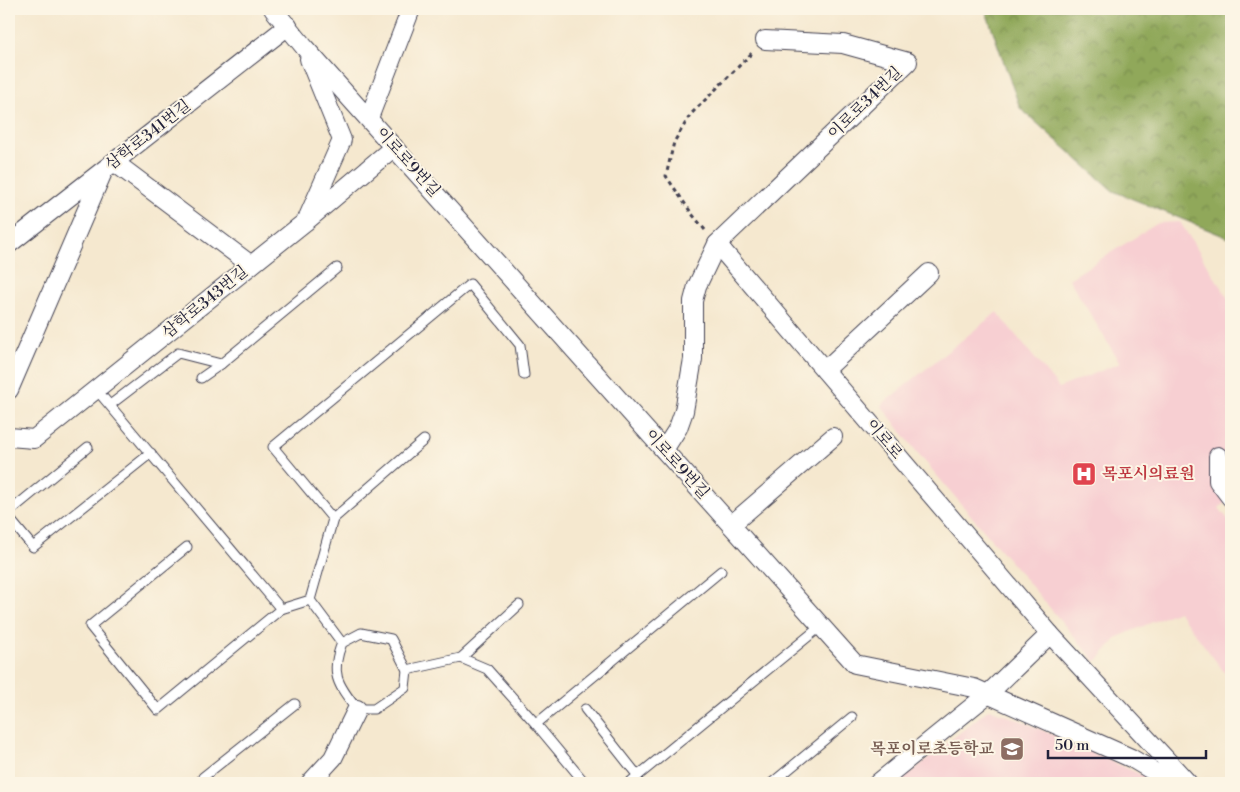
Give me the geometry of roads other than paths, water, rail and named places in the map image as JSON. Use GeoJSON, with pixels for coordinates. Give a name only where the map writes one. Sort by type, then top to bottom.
{"type":"FeatureCollection","features":[{"type":"Feature","properties":{"kind":"street","name":"이로로9번길"},"geometry":{"type":"LineString","coordinates":[[273,9],[305,48],[855,664],[974,688],[1131,758],[1172,783]]}},
{"type":"Feature","properties":{"kind":"street"},"geometry":{"type":"LineString","coordinates":[[369,118],[411,9]]}},
{"type":"Feature","properties":{"kind":"street","name":"삼학로341번길"},"geometry":{"type":"LineString","coordinates":[[9,244],[288,26]]}},
{"type":"Feature","properties":{"kind":"street","name":"이로로34번길"},"geometry":{"type":"LineString","coordinates":[[717,244],[908,62],[843,44],[765,40]]}},
{"type":"Feature","properties":{"kind":"street"},"geometry":{"type":"LineString","coordinates":[[305,48],[342,140],[306,222]]}},
{"type":"Feature","properties":{"kind":"street","name":"삼학로343번길"},"geometry":{"type":"LineString","coordinates":[[9,437],[34,439],[306,222],[394,147]]}},
{"type":"Feature","properties":{"kind":"street"},"geometry":{"type":"LineString","coordinates":[[9,390],[109,166],[251,265]]}},
{"type":"Feature","properties":{"kind":"street"},"geometry":{"type":"LineString","coordinates":[[664,450],[678,428],[684,411],[692,359],[693,301],[697,286],[717,244]]}},
{"type":"Feature","properties":{"kind":"street","name":"이로로"},"geometry":{"type":"LineString","coordinates":[[717,244],[1050,634],[1188,783]]}},
{"type":"Feature","properties":{"kind":"street"},"geometry":{"type":"LineString","coordinates":[[825,370],[929,273]]}},
{"type":"Feature","properties":{"kind":"street"},"geometry":{"type":"LineString","coordinates":[[731,525],[833,437]]}},
{"type":"Feature","properties":{"kind":"street"},"geometry":{"type":"LineString","coordinates":[[1218,456],[1218,481],[1231,498]]}},
{"type":"Feature","properties":{"kind":"street"},"geometry":{"type":"LineString","coordinates":[[878,783],[988,694],[1050,634]]}},
{"type":"Feature","properties":{"kind":"street"},"geometry":{"type":"LineString","coordinates":[[310,783],[333,758],[357,709]]}},
{"type":"Feature","properties":{"kind":"lane"},"geometry":{"type":"LineString","coordinates":[[202,378],[337,268]]}},
{"type":"Feature","properties":{"kind":"lane"},"geometry":{"type":"LineString","coordinates":[[333,520],[273,447],[470,284],[520,345],[524,375]]}},
{"type":"Feature","properties":{"kind":"lane"},"geometry":{"type":"LineString","coordinates":[[110,405],[178,353],[221,364]]}},
{"type":"Feature","properties":{"kind":"lane"},"geometry":{"type":"LineString","coordinates":[[96,389],[281,609]]}},
{"type":"Feature","properties":{"kind":"lane"},"geometry":{"type":"LineString","coordinates":[[310,600],[333,520],[424,440]]}},
{"type":"Feature","properties":{"kind":"lane"},"geometry":{"type":"LineString","coordinates":[[9,512],[88,447]]}},
{"type":"Feature","properties":{"kind":"lane"},"geometry":{"type":"LineString","coordinates":[[9,518],[34,548],[151,453]]}},
{"type":"Feature","properties":{"kind":"lane"},"geometry":{"type":"LineString","coordinates":[[187,547],[90,626],[158,710],[281,609],[310,600]]}},
{"type":"Feature","properties":{"kind":"lane"},"geometry":{"type":"LineString","coordinates":[[536,724],[721,571]]}},
{"type":"Feature","properties":{"kind":"lane"},"geometry":{"type":"LineString","coordinates":[[310,600],[342,643]]}},
{"type":"Feature","properties":{"kind":"lane"},"geometry":{"type":"LineString","coordinates":[[407,670],[461,658],[519,605]]}},
{"type":"Feature","properties":{"kind":"lane"},"geometry":{"type":"LineString","coordinates":[[629,783],[821,626]]}},
{"type":"Feature","properties":{"kind":"lane"},"geometry":{"type":"LineString","coordinates":[[361,634],[392,639],[407,670],[405,688],[374,708],[357,709],[348,698],[336,674],[335,659],[342,643],[361,634]]}},
{"type":"Feature","properties":{"kind":"lane"},"geometry":{"type":"LineString","coordinates":[[461,658],[486,669],[536,724],[584,783]]}},
{"type":"Feature","properties":{"kind":"lane"},"geometry":{"type":"LineString","coordinates":[[208,783],[203,777],[295,704]]}},
{"type":"Feature","properties":{"kind":"lane"},"geometry":{"type":"LineString","coordinates":[[585,709],[638,776]]}},
{"type":"Feature","properties":{"kind":"lane"},"geometry":{"type":"LineString","coordinates":[[772,783],[852,717]]}},
{"type":"Feature","properties":{"kind":"place","name":"목포시의료원"},"geometry":{"type":"Point","coordinates":[1084,474]}},
{"type":"Feature","properties":{"kind":"place","name":"목포이로초등학교"},"geometry":{"type":"Point","coordinates":[1012,749]}}]}
